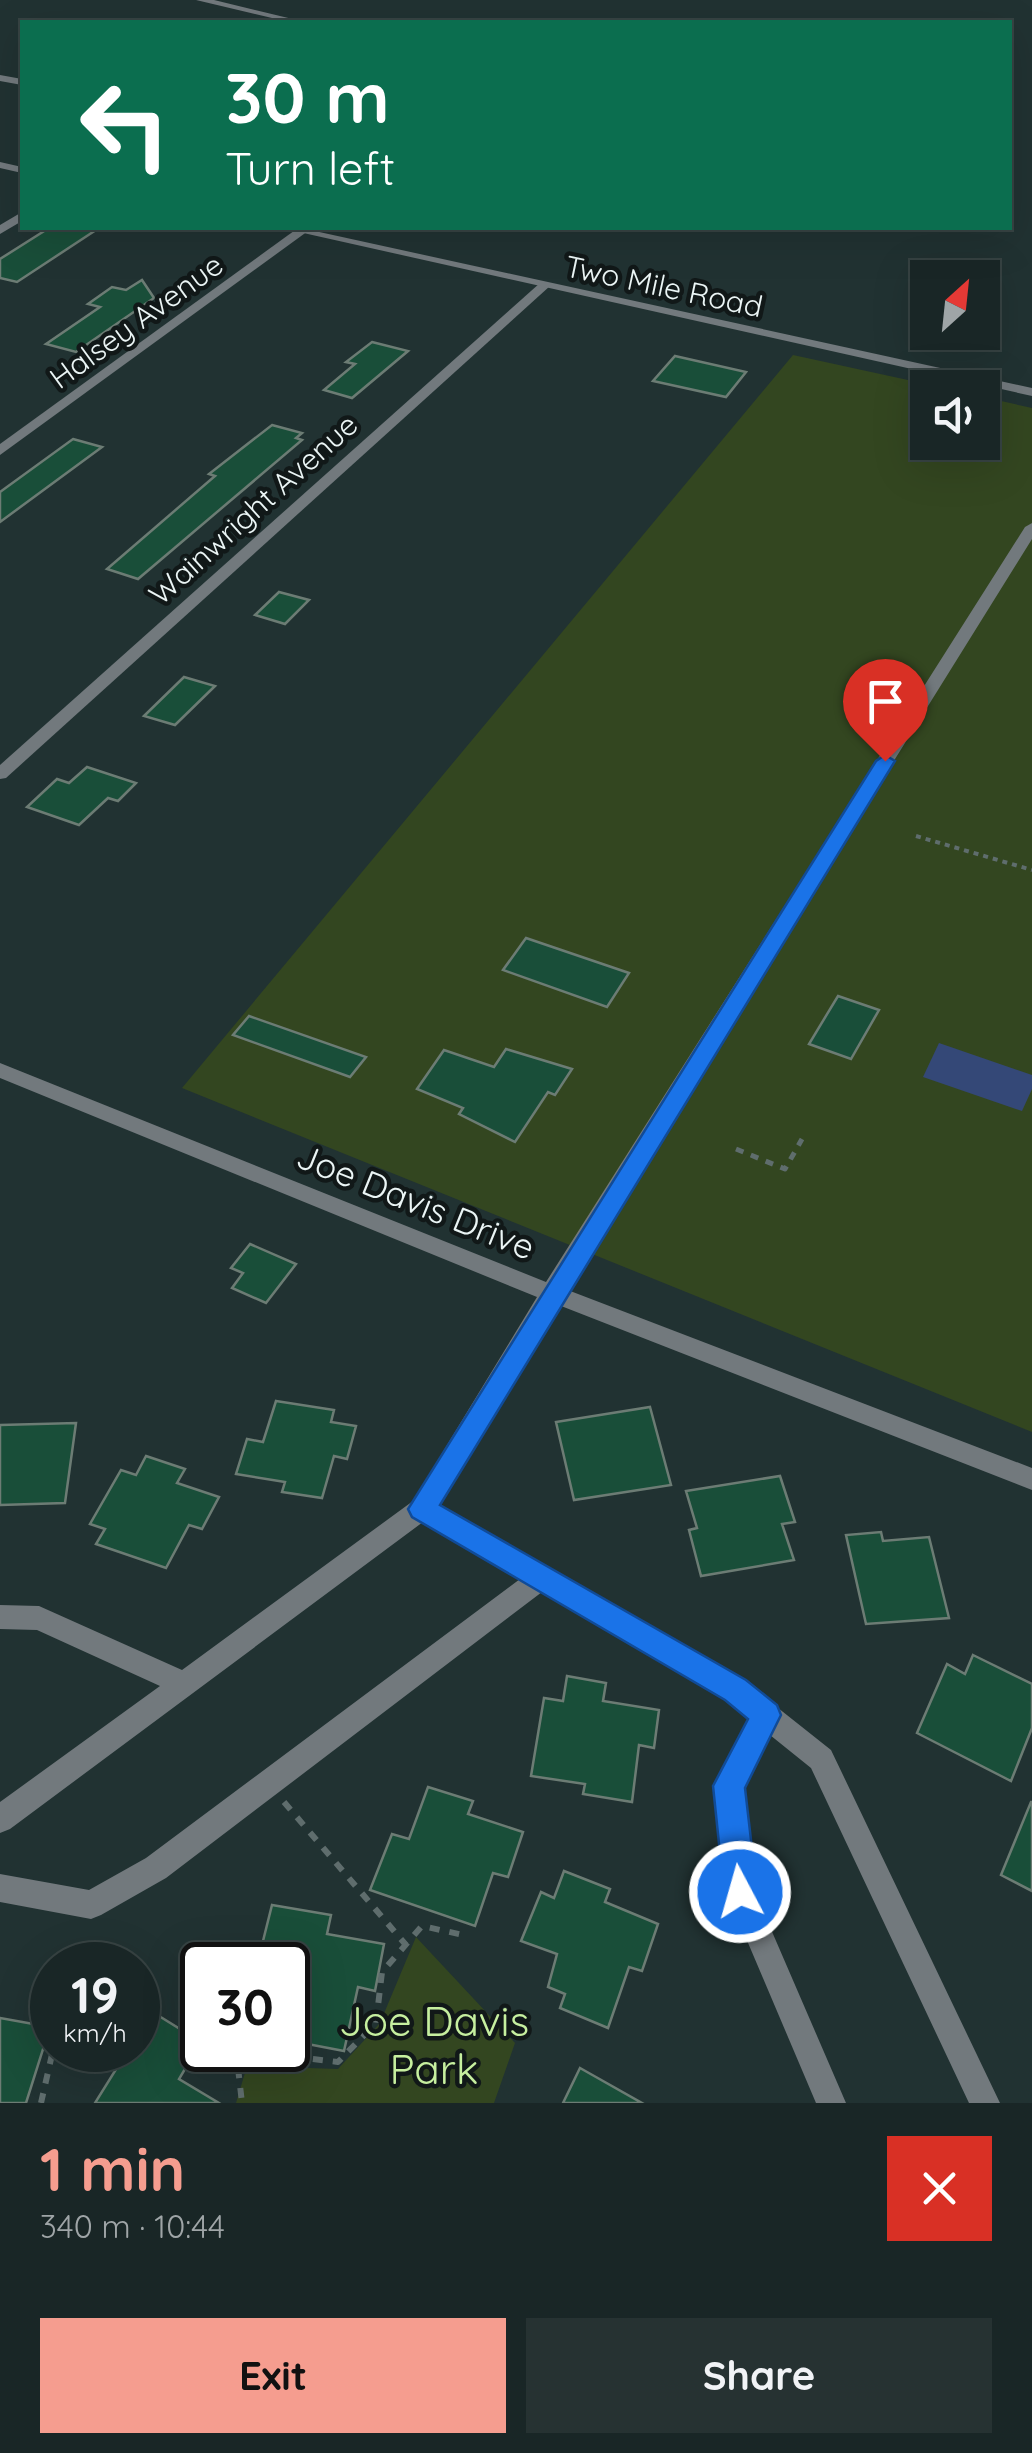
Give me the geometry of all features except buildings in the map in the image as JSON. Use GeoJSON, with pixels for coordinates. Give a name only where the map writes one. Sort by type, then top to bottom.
{"type":"FeatureCollection","features":[{"type":"Feature","properties":{"kind":"street"},"geometry":{"type":"LineString","coordinates":[[201,0],[291,20]]}},
{"type":"Feature","properties":{"kind":"street"},"geometry":{"type":"LineString","coordinates":[[248,10],[265,0]]}},
{"type":"Feature","properties":{"kind":"street","name":"Two Mile Road"},"geometry":{"type":"LineString","coordinates":[[297,230],[1032,392]]}},
{"type":"Feature","properties":{"kind":"street","name":"Halsey Avenue"},"geometry":{"type":"LineString","coordinates":[[0,451],[302,231]]}},
{"type":"Feature","properties":{"kind":"street","name":"Wainwright Avenue"},"geometry":{"type":"LineString","coordinates":[[0,774],[544,286]]}},
{"type":"Feature","properties":{"kind":"street"},"geometry":{"type":"LineString","coordinates":[[0,1819],[181,1682],[422,1509],[551,1293],[1032,527]]}},
{"type":"Feature","properties":{"kind":"street","name":"Joe Davis Drive"},"geometry":{"type":"LineString","coordinates":[[0,1070],[551,1293],[1032,1479]]}},
{"type":"Feature","properties":{"kind":"street"},"geometry":{"type":"LineString","coordinates":[[422,1509],[735,1690],[821,1759],[985,2103]]}},
{"type":"Feature","properties":{"kind":"street"},"geometry":{"type":"LineString","coordinates":[[0,1888],[91,1905],[156,1868],[541,1578]]}},
{"type":"Feature","properties":{"kind":"street"},"geometry":{"type":"LineString","coordinates":[[0,1617],[39,1618],[181,1682]]}},
{"type":"Feature","properties":{"kind":"street"},"geometry":{"type":"LineString","coordinates":[[766,1715],[729,1786],[740,1892],[831,2103]]}},
{"type":"Feature","properties":{"kind":"path"},"geometry":{"type":"LineString","coordinates":[[916,836],[1032,870]]}},
{"type":"Feature","properties":{"kind":"path"},"geometry":{"type":"LineString","coordinates":[[736,1149],[785,1169],[802,1138]]}},
{"type":"Feature","properties":{"kind":"path"},"geometry":{"type":"LineString","coordinates":[[268,1783],[406,1944]]}},
{"type":"Feature","properties":{"kind":"path"},"geometry":{"type":"LineString","coordinates":[[310,2059],[338,2062],[376,2023],[382,1972],[422,1926],[468,1936]]}},
{"type":"Feature","properties":{"kind":"path"},"geometry":{"type":"LineString","coordinates":[[41,2103],[49,2072]]}},
{"type":"Feature","properties":{"kind":"path"},"geometry":{"type":"LineString","coordinates":[[237,2072],[242,2103]]}},
{"type":"Feature","properties":{"kind":"green space"},"geometry":{"type":"Polygon","coordinates":[[[793,355],[910,380],[910,460],[1000,460],[1000,401],[1032,408],[1032,1432],[182,1088],[793,355]]]}},
{"type":"Feature","properties":{"kind":"green space","name":"Joe Davis Park"},"geometry":{"type":"Polygon","coordinates":[[[416,1937],[515,2043],[494,2103],[236,2103],[245,2072],[338,2069],[380,2023],[416,1937]]]}},
{"type":"Feature","properties":{"kind":"water"},"geometry":{"type":"Polygon","coordinates":[[[939,1043],[1032,1075],[1032,1089],[1022,1111],[923,1077],[939,1043]]]}},
{"type":"Feature","properties":{"kind":"route"},"geometry":{"type":"LineString","coordinates":[[740,1892],[729,1786],[766,1715],[735,1690],[422,1509],[572,1260],[885,761]]}}]}
